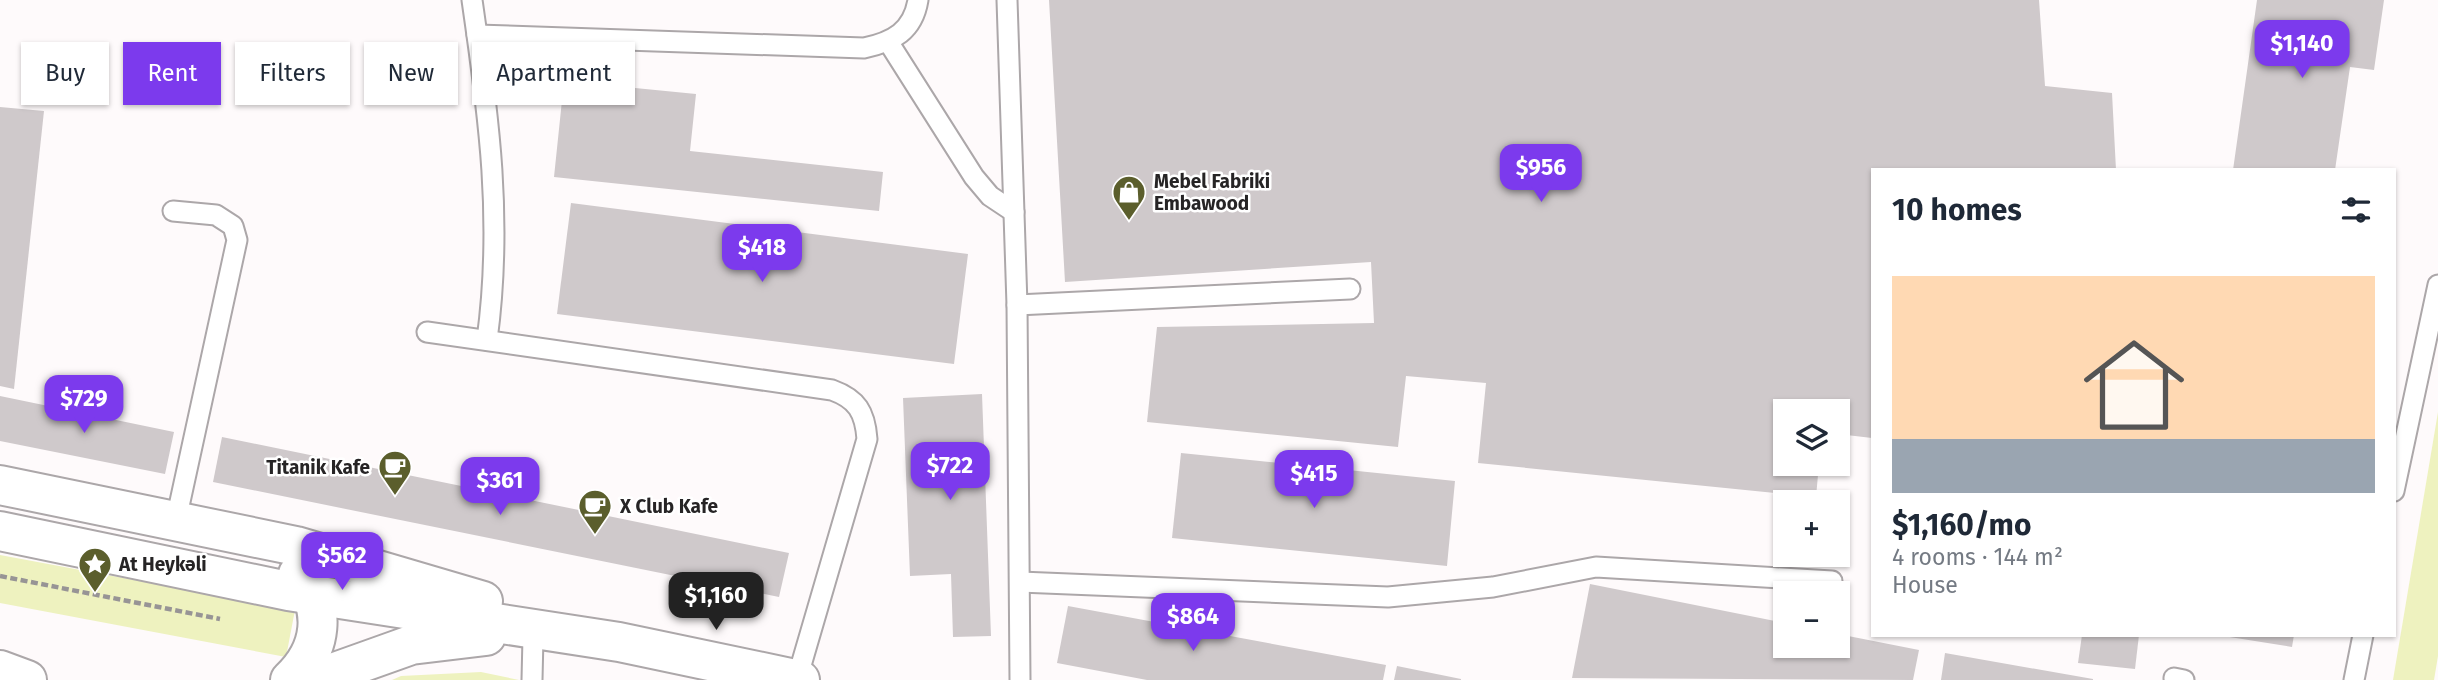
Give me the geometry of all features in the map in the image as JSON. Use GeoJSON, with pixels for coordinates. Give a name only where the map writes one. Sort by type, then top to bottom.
{"type":"FeatureCollection","features":[{"type":"Feature","properties":{"kind":"main road"},"geometry":{"type":"LineString","coordinates":[[0,485],[241,533],[368,565],[620,642]]}},
{"type":"Feature","properties":{"kind":"main road"},"geometry":{"type":"LineString","coordinates":[[0,531],[311,594],[620,642],[798,680]]}},
{"type":"Feature","properties":{"kind":"main road"},"geometry":{"type":"LineString","coordinates":[[241,533],[288,564],[301,576],[311,594],[319,623],[317,638],[307,662],[290,680]]}},
{"type":"Feature","properties":{"kind":"main road"},"geometry":{"type":"LineString","coordinates":[[313,680],[411,645],[469,636],[620,642]]}},
{"type":"Feature","properties":{"kind":"main road"},"geometry":{"type":"LineString","coordinates":[[0,670],[27,680]]}},
{"type":"Feature","properties":{"kind":"lane"},"geometry":{"type":"LineString","coordinates":[[472,0],[489,119],[496,234],[487,340]]}},
{"type":"Feature","properties":{"kind":"lane"},"geometry":{"type":"LineString","coordinates":[[477,36],[864,48],[889,43],[911,24],[918,0]]}},
{"type":"Feature","properties":{"kind":"lane"},"geometry":{"type":"LineString","coordinates":[[1007,0],[1017,305],[1020,680]]}},
{"type":"Feature","properties":{"kind":"lane"},"geometry":{"type":"LineString","coordinates":[[889,43],[974,177],[990,196],[1014,212]]}},
{"type":"Feature","properties":{"kind":"lane"},"geometry":{"type":"LineString","coordinates":[[173,211],[216,215],[233,226],[237,240],[176,520]]}},
{"type":"Feature","properties":{"kind":"lane"},"geometry":{"type":"LineString","coordinates":[[2396,482],[2438,285]]}},
{"type":"Feature","properties":{"kind":"lane"},"geometry":{"type":"LineString","coordinates":[[1017,305],[1350,289]]}},
{"type":"Feature","properties":{"kind":"lane"},"geometry":{"type":"LineString","coordinates":[[427,332],[832,390],[846,395],[860,407],[866,421],[867,439],[798,680]]}},
{"type":"Feature","properties":{"kind":"lane"},"geometry":{"type":"LineString","coordinates":[[1020,582],[1388,597],[1493,587],[1596,567],[1832,581]]}},
{"type":"Feature","properties":{"kind":"lane"},"geometry":{"type":"LineString","coordinates":[[532,680],[533,637]]}},
{"type":"Feature","properties":{"kind":"lane"},"geometry":{"type":"LineString","coordinates":[[2354,680],[2363,637]]}},
{"type":"Feature","properties":{"kind":"path"},"geometry":{"type":"LineString","coordinates":[[0,576],[225,620]]}},
{"type":"Feature","properties":{"kind":"green space"},"geometry":{"type":"Polygon","coordinates":[[[2438,412],[2438,656],[2434,680],[2393,680],[2438,412]]]}},
{"type":"Feature","properties":{"kind":"green space"},"geometry":{"type":"Polygon","coordinates":[[[0,555],[295,610],[286,657],[0,603],[0,555]]]}},
{"type":"Feature","properties":{"kind":"green space"},"geometry":{"type":"Polygon","coordinates":[[[481,672],[519,680],[392,680],[401,676],[481,672]]]}},
{"type":"Feature","properties":{"kind":"building"},"geometry":{"type":"Polygon","coordinates":[[[1049,0],[2039,0],[2045,86],[2112,93],[2116,168],[1871,168],[1871,438],[1850,435],[1850,399],[1773,399],[1773,476],[1818,476],[1817,490],[1773,490],[1773,493],[1478,463],[1486,383],[1406,376],[1398,447],[1147,422],[1157,327],[1374,323],[1371,262],[1065,282],[1049,0]]]}},
{"type":"Feature","properties":{"kind":"building"},"geometry":{"type":"Polygon","coordinates":[[[2257,0],[2384,0],[2374,70],[2350,67],[2335,168],[2233,168],[2257,0]]]}},
{"type":"Feature","properties":{"kind":"building"},"geometry":{"type":"Polygon","coordinates":[[[635,88],[696,94],[690,151],[883,172],[879,211],[554,177],[562,105],[635,105],[635,88]]]}},
{"type":"Feature","properties":{"kind":"building"},"geometry":{"type":"Polygon","coordinates":[[[0,107],[44,111],[14,389],[0,386],[0,107]]]}},
{"type":"Feature","properties":{"kind":"building"},"geometry":{"type":"Polygon","coordinates":[[[571,203],[968,254],[954,364],[557,314],[571,203]]]}},
{"type":"Feature","properties":{"kind":"building"},"geometry":{"type":"Polygon","coordinates":[[[982,394],[991,636],[953,637],[951,574],[910,576],[903,398],[982,394]]]}},
{"type":"Feature","properties":{"kind":"building"},"geometry":{"type":"Polygon","coordinates":[[[0,396],[174,432],[165,474],[0,441],[0,396]]]}},
{"type":"Feature","properties":{"kind":"building"},"geometry":{"type":"Polygon","coordinates":[[[222,437],[789,553],[779,597],[213,482],[222,437]]]}},
{"type":"Feature","properties":{"kind":"building"},"geometry":{"type":"Polygon","coordinates":[[[1181,453],[1455,481],[1447,566],[1172,538],[1181,453]]]}},
{"type":"Feature","properties":{"kind":"building"},"geometry":{"type":"Polygon","coordinates":[[[1590,584],[1773,621],[1773,658],[1850,658],[1850,636],[1919,650],[1913,680],[1572,678],[1590,584]]]}},
{"type":"Feature","properties":{"kind":"building"},"geometry":{"type":"Polygon","coordinates":[[[1068,606],[1386,665],[1383,680],[1147,680],[1057,663],[1068,606]]]}},
{"type":"Feature","properties":{"kind":"building"},"geometry":{"type":"Polygon","coordinates":[[[2082,637],[2139,637],[2135,669],[2078,663],[2082,637]]]}},
{"type":"Feature","properties":{"kind":"building"},"geometry":{"type":"Polygon","coordinates":[[[2230,637],[2294,637],[2292,647],[2230,637]]]}},
{"type":"Feature","properties":{"kind":"building"},"geometry":{"type":"Polygon","coordinates":[[[1945,653],[2093,679],[2093,680],[1941,680],[1945,653]]]}},
{"type":"Feature","properties":{"kind":"building"},"geometry":{"type":"Polygon","coordinates":[[[1397,666],[1461,679],[1461,680],[1394,680],[1397,666]]]}},
{"type":"Feature","properties":{"kind":"place","name":"Mebel Fabriki Embawood"},"geometry":{"type":"Point","coordinates":[1129,222]}},
{"type":"Feature","properties":{"kind":"place","name":"Titanik Kafe"},"geometry":{"type":"Point","coordinates":[395,497]}},
{"type":"Feature","properties":{"kind":"place","name":"X Club Kafe"},"geometry":{"type":"Point","coordinates":[595,536]}},
{"type":"Feature","properties":{"kind":"place","name":"At Heykəli"},"geometry":{"type":"Point","coordinates":[95,594]}}]}
